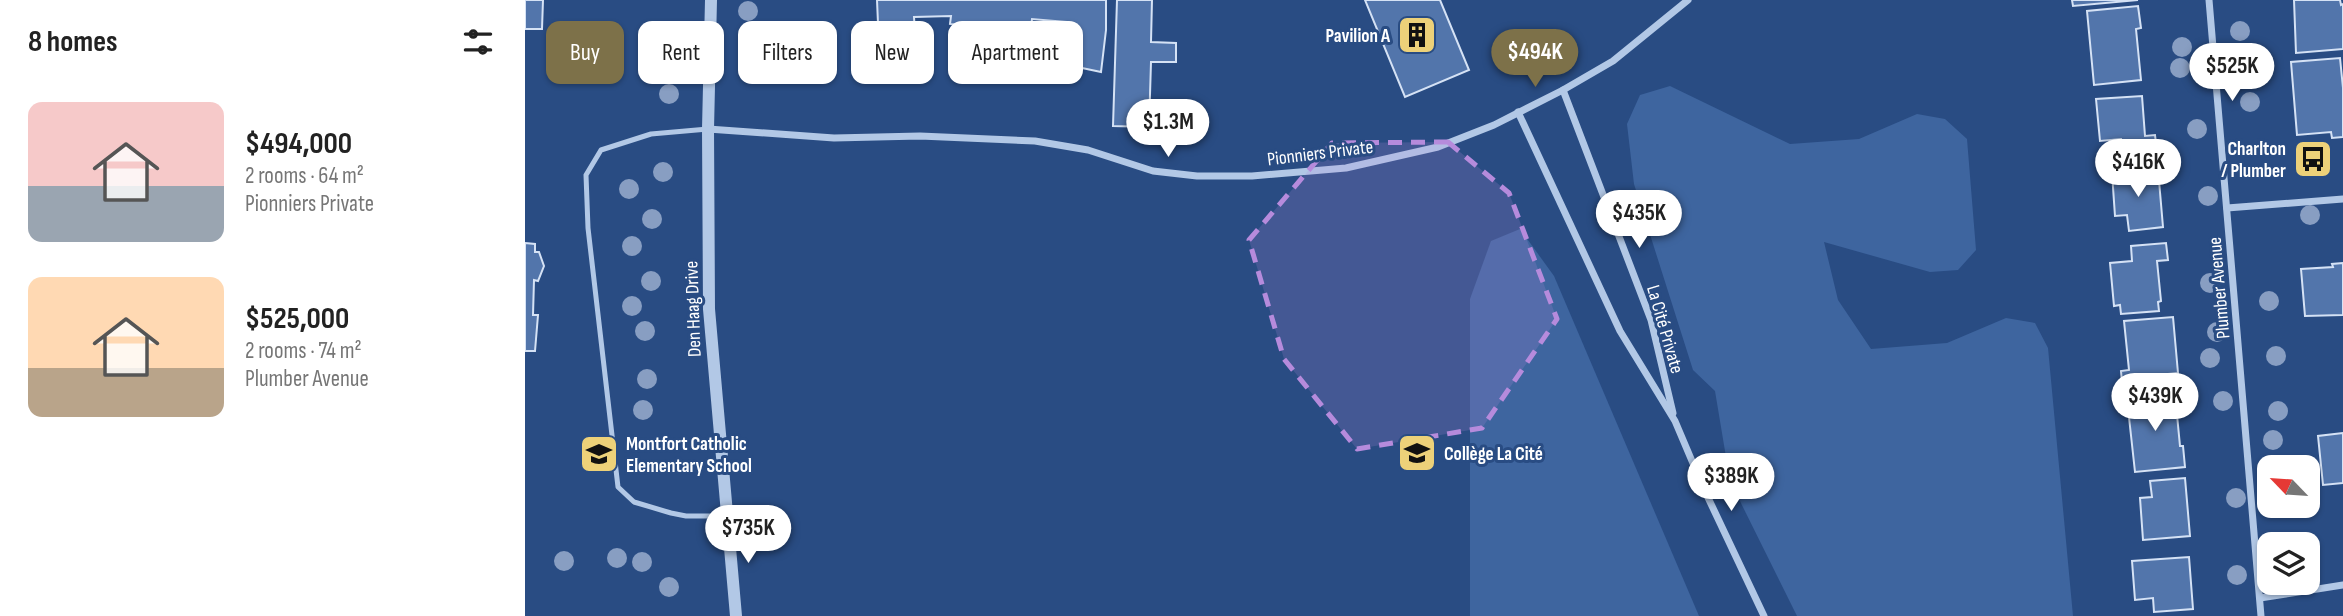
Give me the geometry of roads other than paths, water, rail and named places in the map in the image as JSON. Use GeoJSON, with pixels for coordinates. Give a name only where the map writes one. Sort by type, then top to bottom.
{"type":"FeatureCollection","features":[{"type":"Feature","properties":{"kind":"street","name":"Den Haag Drive"},"geometry":{"type":"LineString","coordinates":[[711,0],[708,129],[709,309],[736,616]]}},
{"type":"Feature","properties":{"kind":"street","name":"Pionniers Private"},"geometry":{"type":"LineString","coordinates":[[708,129],[819,137],[953,137],[1035,141],[1088,150],[1153,171],[1197,176],[1252,176],[1375,163],[1438,147],[1475,134],[1563,90],[1613,61],[1688,0]]}},
{"type":"Feature","properties":{"kind":"street","name":"Plumber Avenue"},"geometry":{"type":"LineString","coordinates":[[2209,0],[2261,616]]}},
{"type":"Feature","properties":{"kind":"street","name":"La Cité Private"},"geometry":{"type":"LineString","coordinates":[[1563,90],[1651,320],[1675,421]]}},
{"type":"Feature","properties":{"kind":"street","name":"La Cité Private"},"geometry":{"type":"LineString","coordinates":[[1518,113],[1620,331],[1675,421],[1764,616]]}},
{"type":"Feature","properties":{"kind":"street"},"geometry":{"type":"LineString","coordinates":[[2227,208],[2343,199]]}},
{"type":"Feature","properties":{"kind":"street"},"geometry":{"type":"LineString","coordinates":[[2260,598],[2343,585]]}},
{"type":"Feature","properties":{"kind":"lane"},"geometry":{"type":"LineString","coordinates":[[708,129],[651,134],[601,150],[586,175],[588,228],[618,487],[634,502],[671,513],[686,516],[726,516]]}},
{"type":"Feature","properties":{"kind":"place","name":"Pavilion A"},"geometry":{"type":"Point","coordinates":[1417,35]}},
{"type":"Feature","properties":{"kind":"place","name":"Charlton / Plumber"},"geometry":{"type":"Point","coordinates":[2313,159]}},
{"type":"Feature","properties":{"kind":"place","name":"Collège La Cité"},"geometry":{"type":"Point","coordinates":[1417,453]}},
{"type":"Feature","properties":{"kind":"place","name":"Montfort Catholic Elementary School"},"geometry":{"type":"Point","coordinates":[599,454]}}]}
